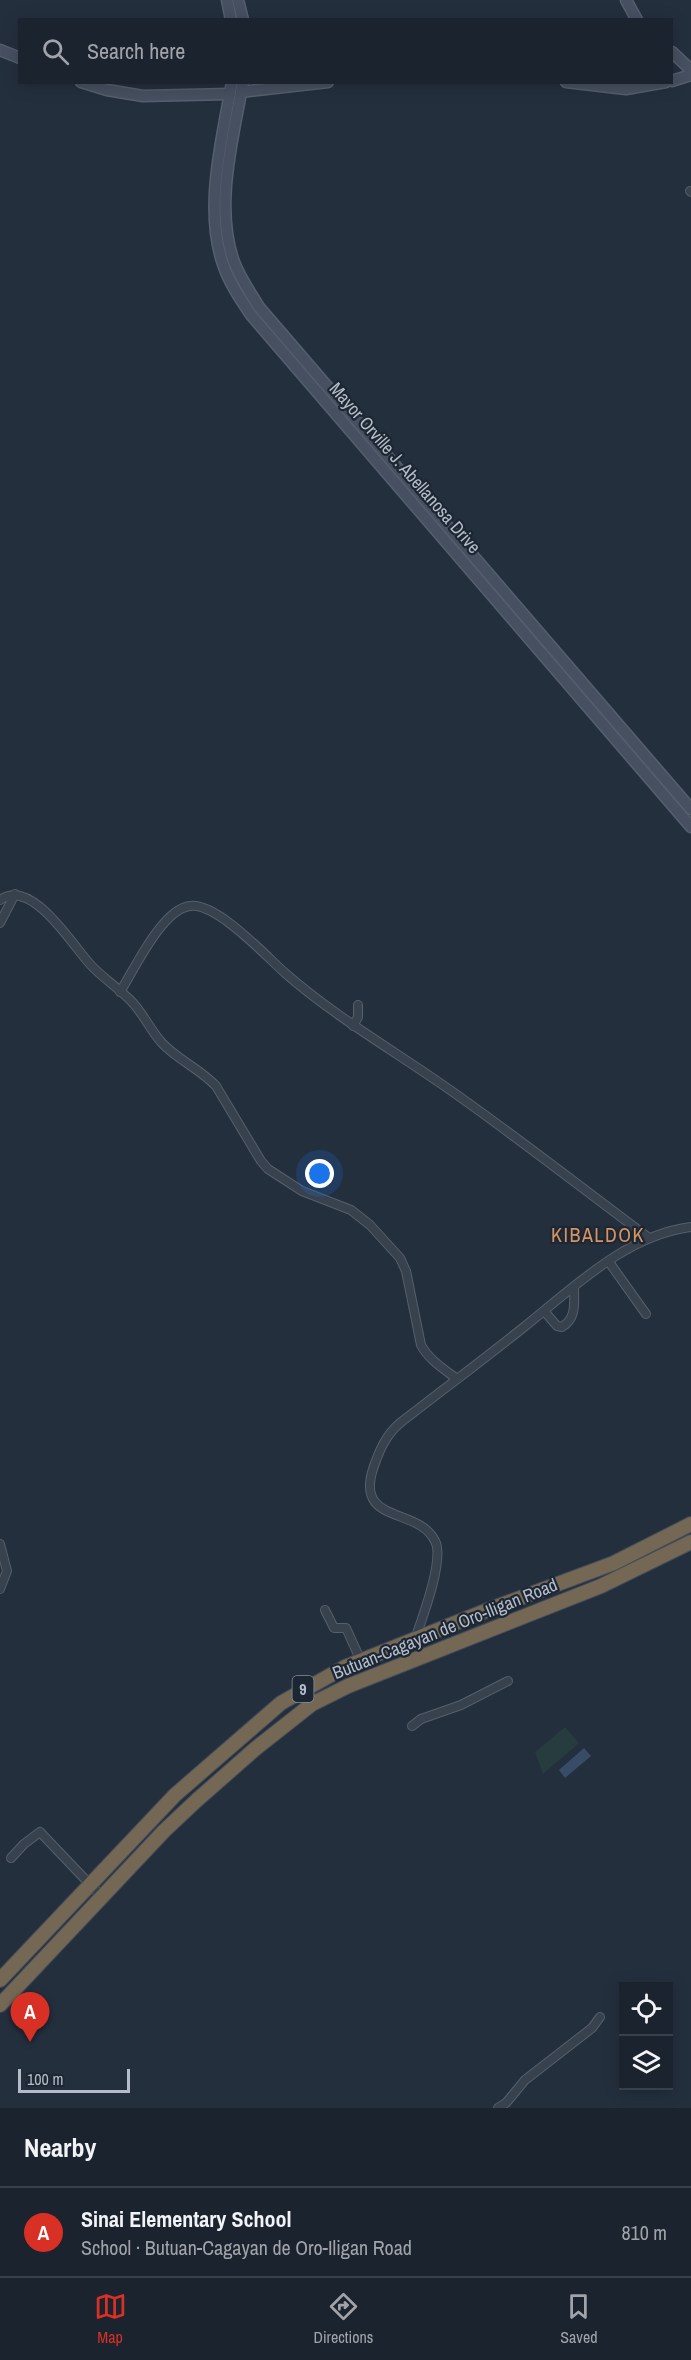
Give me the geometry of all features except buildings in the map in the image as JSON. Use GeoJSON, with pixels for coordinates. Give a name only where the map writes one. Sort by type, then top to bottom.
{"type":"FeatureCollection","features":[{"type":"Feature","properties":{"kind":"highway","name":"Butuan-Cagayan de Oro-Iligan Road"},"geometry":{"type":"LineString","coordinates":[[0,1980],[184,1785],[281,1702],[300,1690],[361,1661],[614,1563],[691,1524]]}},
{"type":"Feature","properties":{"kind":"highway","name":"Butuan-Cagayan de Oro-Iligan Road"},"geometry":{"type":"LineString","coordinates":[[0,2005],[197,1800],[255,1749],[312,1704],[348,1686],[601,1586],[691,1542]]}},
{"type":"Feature","properties":{"kind":"highway"},"geometry":{"type":"LineString","coordinates":[[300,1690],[312,1704]]}},
{"type":"Feature","properties":{"kind":"main road"},"geometry":{"type":"LineString","coordinates":[[227,0],[231,18]]}},
{"type":"Feature","properties":{"kind":"main road"},"geometry":{"type":"LineString","coordinates":[[238,0],[242,18]]}},
{"type":"Feature","properties":{"kind":"main road"},"geometry":{"type":"LineString","coordinates":[[626,0],[636,18]]}},
{"type":"Feature","properties":{"kind":"main road"},"geometry":{"type":"LineString","coordinates":[[0,50],[18,57]]}},
{"type":"Feature","properties":{"kind":"main road"},"geometry":{"type":"LineString","coordinates":[[673,53],[691,70]]}},
{"type":"Feature","properties":{"kind":"main road"},"geometry":{"type":"LineString","coordinates":[[673,81],[691,75]]}},
{"type":"Feature","properties":{"kind":"main road"},"geometry":{"type":"LineString","coordinates":[[88,84],[107,90],[151,96],[297,84]]}},
{"type":"Feature","properties":{"kind":"main road"},"geometry":{"type":"LineString","coordinates":[[583,84],[626,89],[655,84]]}},
{"type":"Feature","properties":{"kind":"main road","name":"Mayor Orville J. Abellanosa Drive"},"geometry":{"type":"LineString","coordinates":[[236,88],[226,191],[216,239],[224,266],[236,292],[251,315],[691,827]]}},
{"type":"Feature","properties":{"kind":"main road","name":"Mayor Orville J. Abellanosa Drive"},"geometry":{"type":"LineString","coordinates":[[220,211],[234,261],[259,307],[691,809]]}},
{"type":"Feature","properties":{"kind":"street"},"geometry":{"type":"LineString","coordinates":[[0,923],[15,894]]}},
{"type":"Feature","properties":{"kind":"street"},"geometry":{"type":"LineString","coordinates":[[0,900],[15,894],[43,908],[89,963],[133,1003],[168,1049],[216,1086],[268,1169],[302,1191],[351,1210],[383,1238],[405,1266],[421,1345],[430,1357],[457,1379]]}},
{"type":"Feature","properties":{"kind":"street"},"geometry":{"type":"LineString","coordinates":[[120,992],[155,935],[169,917],[179,909],[191,905],[215,913],[308,994],[441,1084],[649,1238]]}},
{"type":"Feature","properties":{"kind":"street"},"geometry":{"type":"LineString","coordinates":[[353,1026],[358,1017],[358,1005]]}},
{"type":"Feature","properties":{"kind":"street"},"geometry":{"type":"LineString","coordinates":[[414,1641],[437,1561],[437,1545],[435,1539],[426,1530],[378,1504],[372,1498],[369,1485],[381,1446],[389,1433],[543,1311],[609,1262],[649,1238],[691,1227]]}},
{"type":"Feature","properties":{"kind":"street"},"geometry":{"type":"LineString","coordinates":[[609,1262],[646,1314]]}},
{"type":"Feature","properties":{"kind":"street"},"geometry":{"type":"LineString","coordinates":[[543,1311],[557,1326],[562,1328],[569,1323],[573,1317],[574,1287]]}},
{"type":"Feature","properties":{"kind":"street"},"geometry":{"type":"LineString","coordinates":[[0,1544],[7,1571],[0,1589]]}},
{"type":"Feature","properties":{"kind":"street"},"geometry":{"type":"LineString","coordinates":[[325,1610],[334,1628],[346,1628],[361,1661]]}},
{"type":"Feature","properties":{"kind":"street"},"geometry":{"type":"LineString","coordinates":[[412,1726],[421,1719],[461,1705],[508,1681]]}},
{"type":"Feature","properties":{"kind":"street"},"geometry":{"type":"LineString","coordinates":[[11,1858],[40,1832],[102,1897]]}},
{"type":"Feature","properties":{"kind":"street"},"geometry":{"type":"LineString","coordinates":[[498,2108],[525,2080],[592,2028],[600,2017]]}},
{"type":"Feature","properties":{"kind":"green space"},"geometry":{"type":"Polygon","coordinates":[[[565,1727],[579,1743],[543,1774],[535,1752],[565,1727]]]}},
{"type":"Feature","properties":{"kind":"water"},"geometry":{"type":"Polygon","coordinates":[[[584,1748],[591,1756],[565,1778],[559,1770],[584,1748]]]}},
{"type":"Feature","properties":{"kind":"place","name":"Sinai Elementary School"},"geometry":{"type":"Point","coordinates":[30,2042]}},
{"type":"Feature","properties":{"kind":"district","name":"KIBALDOK"},"geometry":{"type":"Point","coordinates":[598,1235]}}]}
